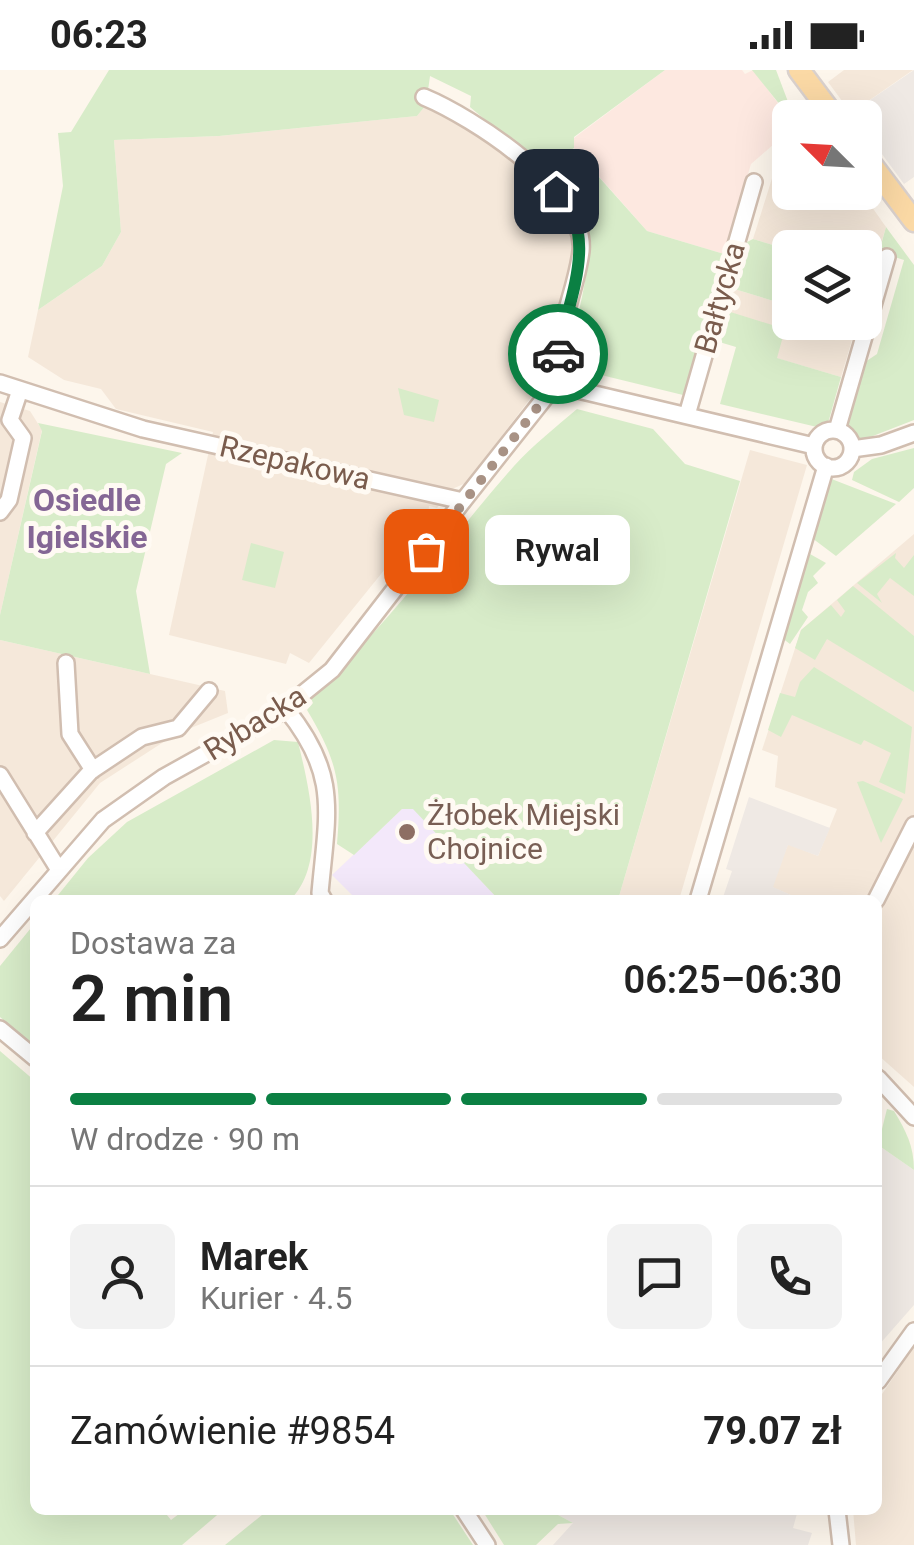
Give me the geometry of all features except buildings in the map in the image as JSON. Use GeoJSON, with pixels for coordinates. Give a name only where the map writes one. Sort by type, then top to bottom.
{"type":"FeatureCollection","features":[{"type":"Feature","properties":{"kind":"main road"},"geometry":{"type":"LineString","coordinates":[[800,70],[822,100]]}},
{"type":"Feature","properties":{"kind":"main road"},"geometry":{"type":"LineString","coordinates":[[882,179],[914,221]]}},
{"type":"Feature","properties":{"kind":"street"},"geometry":{"type":"LineString","coordinates":[[424,97],[472,120],[556,191],[572,212],[581,250],[556,364],[561,386]]}},
{"type":"Feature","properties":{"kind":"street","name":"Bałtycka"},"geometry":{"type":"LineString","coordinates":[[687,415],[754,182]]}},
{"type":"Feature","properties":{"kind":"street"},"geometry":{"type":"LineString","coordinates":[[837,430],[887,256]]}},
{"type":"Feature","properties":{"kind":"street","name":"Rzepakowa"},"geometry":{"type":"LineString","coordinates":[[0,382],[143,429],[463,501]]}},
{"type":"Feature","properties":{"kind":"street"},"geometry":{"type":"LineString","coordinates":[[463,501],[547,395],[561,386],[814,446]]}},
{"type":"Feature","properties":{"kind":"street"},"geometry":{"type":"LineString","coordinates":[[0,512],[10,500],[24,438],[10,420],[20,390]]}},
{"type":"Feature","properties":{"kind":"street"},"geometry":{"type":"LineString","coordinates":[[837,430],[848,437],[852,449],[843,464],[826,466],[817,458],[814,446],[820,435],[837,430]]}},
{"type":"Feature","properties":{"kind":"street"},"geometry":{"type":"LineString","coordinates":[[852,449],[881,445],[914,433]]}},
{"type":"Feature","properties":{"kind":"street"},"geometry":{"type":"LineString","coordinates":[[699,895],[826,466]]}},
{"type":"Feature","properties":{"kind":"street","name":"Rybacka"},"geometry":{"type":"LineString","coordinates":[[37,895],[103,820],[131,798],[286,709],[332,670],[463,501]]}},
{"type":"Feature","properties":{"kind":"street"},"geometry":{"type":"LineString","coordinates":[[66,663],[70,734],[93,770]]}},
{"type":"Feature","properties":{"kind":"street"},"geometry":{"type":"LineString","coordinates":[[35,834],[93,770],[142,737],[178,728],[210,692]]}},
{"type":"Feature","properties":{"kind":"street"},"geometry":{"type":"LineString","coordinates":[[286,709],[305,733],[326,776],[322,895]]}},
{"type":"Feature","properties":{"kind":"street"},"geometry":{"type":"LineString","coordinates":[[0,775],[59,870]]}},
{"type":"Feature","properties":{"kind":"street"},"geometry":{"type":"LineString","coordinates":[[879,895],[914,825]]}},
{"type":"Feature","properties":{"kind":"street","name":"Rybacka"},"geometry":{"type":"LineString","coordinates":[[0,938],[30,903]]}},
{"type":"Feature","properties":{"kind":"street"},"geometry":{"type":"LineString","coordinates":[[0,1029],[30,1054]]}},
{"type":"Feature","properties":{"kind":"street"},"geometry":{"type":"LineString","coordinates":[[882,1082],[914,1117]]}},
{"type":"Feature","properties":{"kind":"street"},"geometry":{"type":"LineString","coordinates":[[882,1375],[914,1331]]}},
{"type":"Feature","properties":{"kind":"street"},"geometry":{"type":"LineString","coordinates":[[467,1515],[487,1545]]}},
{"type":"Feature","properties":{"kind":"street"},"geometry":{"type":"LineString","coordinates":[[838,1515],[842,1545]]}},
{"type":"Feature","properties":{"kind":"shaded area"},"geometry":{"type":"Polygon","coordinates":[[[665,70],[742,70],[745,74],[753,70],[776,100],[772,100],[772,146],[751,164],[724,254],[647,231],[574,148],[574,138],[665,70]]]}},
{"type":"Feature","properties":{"kind":"shaded area"},"geometry":{"type":"Polygon","coordinates":[[[844,70],[913,70],[870,100],[841,100],[828,82],[844,70]]]}},
{"type":"Feature","properties":{"kind":"shaded area"},"geometry":{"type":"Polygon","coordinates":[[[914,70],[914,177],[904,184],[882,154],[882,100],[870,100],[914,70]]]}},
{"type":"Feature","properties":{"kind":"shaded area"},"geometry":{"type":"Polygon","coordinates":[[[426,105],[477,130],[556,200],[571,226],[572,267],[542,383],[466,483],[452,489],[437,508],[429,506],[428,516],[309,663],[290,653],[286,664],[169,635],[213,432],[116,409],[101,389],[64,380],[28,357],[38,310],[102,266],[121,232],[114,140],[219,136],[417,116],[426,105]]]}},
{"type":"Feature","properties":{"kind":"shaded area"},"geometry":{"type":"Polygon","coordinates":[[[772,178],[772,210],[874,210],[886,227],[882,240],[882,230],[772,230],[772,245],[753,239],[772,178]]]}},
{"type":"Feature","properties":{"kind":"shaded area"},"geometry":{"type":"Polygon","coordinates":[[[731,288],[772,301],[772,340],[852,340],[841,377],[776,358],[724,310],[731,288]]]}},
{"type":"Feature","properties":{"kind":"shaded area"},"geometry":{"type":"Polygon","coordinates":[[[0,402],[30,411],[42,430],[0,615],[0,402]]]}},
{"type":"Feature","properties":{"kind":"shaded area"},"geometry":{"type":"Polygon","coordinates":[[[750,450],[807,465],[680,895],[619,895],[750,450]]]}},
{"type":"Feature","properties":{"kind":"shaded area"},"geometry":{"type":"Polygon","coordinates":[[[914,534],[914,1087],[882,1059],[882,895],[790,895],[772,887],[788,844],[818,856],[837,809],[775,787],[778,756],[762,750],[801,630],[914,534]]]}},
{"type":"Feature","properties":{"kind":"shaded area"},"geometry":{"type":"Polygon","coordinates":[[[0,640],[225,691],[228,713],[176,734],[100,783],[4,901],[0,896],[0,640]]]}},
{"type":"Feature","properties":{"kind":"shaded area"},"geometry":{"type":"Polygon","coordinates":[[[749,797],[830,828],[818,856],[788,845],[773,887],[791,895],[724,895],[732,871],[726,869],[749,797]]]}},
{"type":"Feature","properties":{"kind":"shaded area","name":"Żłobek Miejski Chojnice"},"geometry":{"type":"Polygon","coordinates":[[[402,809],[414,809],[494,895],[352,895],[332,875],[402,809]]]}},
{"type":"Feature","properties":{"kind":"shaded area"},"geometry":{"type":"Polygon","coordinates":[[[882,1148],[914,1170],[914,1305],[882,1341],[882,1148]]]}},
{"type":"Feature","properties":{"kind":"shaded area"},"geometry":{"type":"Polygon","coordinates":[[[914,1347],[914,1545],[856,1545],[853,1515],[882,1515],[882,1394],[914,1347]]]}},
{"type":"Feature","properties":{"kind":"shaded area"},"geometry":{"type":"Polygon","coordinates":[[[558,1515],[797,1515],[793,1528],[812,1533],[808,1545],[553,1545],[573,1523],[558,1515]]]}},
{"type":"Feature","properties":{"kind":"green space"},"geometry":{"type":"Polygon","coordinates":[[[109,70],[665,70],[574,137],[574,148],[543,169],[470,107],[471,96],[430,76],[426,105],[417,116],[219,136],[114,140],[121,232],[102,266],[38,310],[63,186],[58,133],[71,132],[109,70]]]}},
{"type":"Feature","properties":{"kind":"green space"},"geometry":{"type":"Polygon","coordinates":[[[752,70],[776,70],[787,100],[776,100],[752,70]]]}},
{"type":"Feature","properties":{"kind":"green space"},"geometry":{"type":"Polygon","coordinates":[[[582,158],[647,231],[724,254],[683,395],[597,374],[567,340],[573,337],[583,291],[587,243],[580,213],[558,181],[560,174],[582,158]]]}},
{"type":"Feature","properties":{"kind":"green space"},"geometry":{"type":"Polygon","coordinates":[[[886,227],[914,265],[914,420],[860,441],[851,436],[845,423],[862,364],[877,354],[904,260],[882,253],[886,227]]]}},
{"type":"Feature","properties":{"kind":"green space"},"geometry":{"type":"Polygon","coordinates":[[[753,239],[772,245],[772,301],[731,288],[745,243],[753,239]]]}},
{"type":"Feature","properties":{"kind":"green space"},"geometry":{"type":"Polygon","coordinates":[[[724,310],[772,325],[772,340],[782,340],[777,358],[841,377],[825,434],[816,433],[817,427],[720,404],[736,347],[716,341],[724,310]]]}},
{"type":"Feature","properties":{"kind":"green space"},"geometry":{"type":"Polygon","coordinates":[[[398,388],[439,400],[434,422],[404,415],[398,388]]]}},
{"type":"Feature","properties":{"kind":"green space"},"geometry":{"type":"Polygon","coordinates":[[[577,409],[653,429],[685,464],[740,481],[619,895],[494,895],[413,809],[402,809],[354,855],[337,844],[336,774],[307,710],[313,703],[310,696],[391,613],[537,443],[577,409]]]}},
{"type":"Feature","properties":{"kind":"green space"},"geometry":{"type":"Polygon","coordinates":[[[38,423],[182,453],[166,464],[136,591],[150,674],[0,640],[0,615],[42,431],[38,423]]]}},
{"type":"Feature","properties":{"kind":"green space"},"geometry":{"type":"Polygon","coordinates":[[[914,448],[914,488],[899,502],[852,480],[854,472],[872,459],[914,448]]]}},
{"type":"Feature","properties":{"kind":"green space"},"geometry":{"type":"Polygon","coordinates":[[[829,478],[896,504],[836,556],[812,538],[829,478]]]}},
{"type":"Feature","properties":{"kind":"green space"},"geometry":{"type":"Polygon","coordinates":[[[251,543],[284,552],[275,588],[242,580],[251,543]]]}},
{"type":"Feature","properties":{"kind":"green space"},"geometry":{"type":"Polygon","coordinates":[[[896,553],[895,558],[904,568],[914,555],[914,596],[890,578],[877,594],[882,603],[857,583],[896,553]]]}},
{"type":"Feature","properties":{"kind":"green space"},"geometry":{"type":"Polygon","coordinates":[[[810,554],[826,563],[813,576],[818,583],[808,592],[802,610],[808,617],[790,644],[782,638],[810,554]]]}},
{"type":"Feature","properties":{"kind":"green space"},"geometry":{"type":"Polygon","coordinates":[[[853,586],[914,636],[914,692],[827,639],[815,660],[795,648],[801,630],[831,605],[841,617],[845,611],[837,600],[853,586]]]}},
{"type":"Feature","properties":{"kind":"green space"},"geometry":{"type":"Polygon","coordinates":[[[814,667],[912,727],[905,794],[879,782],[891,753],[864,740],[861,745],[792,715],[781,737],[768,730],[780,693],[795,697],[800,682],[814,667]]]}},
{"type":"Feature","properties":{"kind":"green space"},"geometry":{"type":"Polygon","coordinates":[[[274,740],[298,742],[310,802],[312,846],[309,866],[294,895],[58,895],[88,858],[127,822],[274,740]]]}},
{"type":"Feature","properties":{"kind":"green space"},"geometry":{"type":"Polygon","coordinates":[[[863,781],[903,799],[881,843],[857,782],[863,781]]]}},
{"type":"Feature","properties":{"kind":"green space"},"geometry":{"type":"Polygon","coordinates":[[[30,929],[30,1043],[0,1017],[0,966],[30,929]]]}},
{"type":"Feature","properties":{"kind":"green space"},"geometry":{"type":"Polygon","coordinates":[[[0,1051],[30,1077],[30,1515],[167,1515],[171,1520],[178,1515],[217,1515],[182,1545],[0,1545],[0,1051]]]}},
{"type":"Feature","properties":{"kind":"green space"},"geometry":{"type":"Polygon","coordinates":[[[887,1109],[894,1111],[906,1132],[914,1170],[882,1148],[887,1109]]]}},
{"type":"Feature","properties":{"kind":"green space"},"geometry":{"type":"Polygon","coordinates":[[[262,1515],[453,1515],[473,1545],[225,1545],[262,1515]]]}},
{"type":"Feature","properties":{"kind":"green space"},"geometry":{"type":"Polygon","coordinates":[[[485,1515],[558,1515],[573,1523],[558,1524],[536,1545],[504,1545],[485,1515]]]}},
{"type":"Feature","properties":{"kind":"way so far"},"geometry":{"type":"LineString","coordinates":[[426,551],[547,395],[561,386],[558,354]]}},
{"type":"Feature","properties":{"kind":"place","name":"Rywal"},"geometry":{"type":"Point","coordinates":[426,551]}},
{"type":"Feature","properties":{"kind":"place","name":"Żłobek Miejski Chojnice"},"geometry":{"type":"Point","coordinates":[407,832]}},
{"type":"Feature","properties":{"kind":"district","name":"Osiedle Igielskie"},"geometry":{"type":"Point","coordinates":[87,518]}},
{"type":"Feature","properties":{"kind":"route"},"geometry":{"type":"LineString","coordinates":[[556,191],[568,205],[581,239],[558,354]]}}]}
